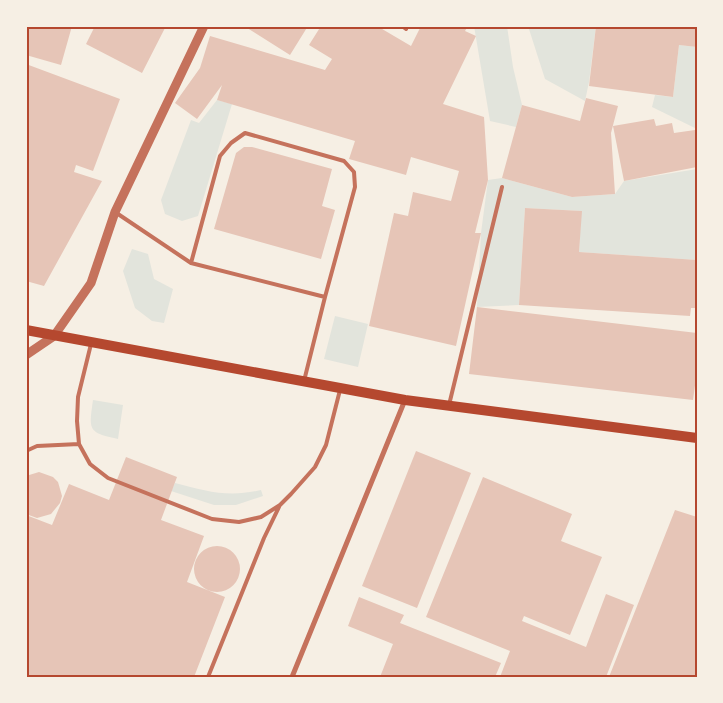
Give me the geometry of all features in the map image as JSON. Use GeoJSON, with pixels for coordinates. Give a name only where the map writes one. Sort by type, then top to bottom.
{"type":"FeatureCollection","features":[{"type":"Feature","properties":{"kind":"main road"},"geometry":{"type":"LineString","coordinates":[[26,330],[405,400],[697,438]]}},
{"type":"Feature","properties":{"kind":"street"},"geometry":{"type":"LineString","coordinates":[[26,355],[54,336],[91,284],[115,212],[204,26]]}},
{"type":"Feature","properties":{"kind":"street"},"geometry":{"type":"LineString","coordinates":[[292,677],[405,400]]}},
{"type":"Feature","properties":{"kind":"lane"},"geometry":{"type":"LineString","coordinates":[[191,263],[220,156],[231,143],[245,134],[344,161],[354,172],[355,187],[304,381]]}},
{"type":"Feature","properties":{"kind":"lane"},"geometry":{"type":"LineString","coordinates":[[449,405],[502,187]]}},
{"type":"Feature","properties":{"kind":"lane"},"geometry":{"type":"LineString","coordinates":[[115,212],[191,263],[326,297]]}},
{"type":"Feature","properties":{"kind":"lane"},"geometry":{"type":"LineString","coordinates":[[91,343],[78,397],[77,421],[78,444],[90,464],[108,478],[212,519],[239,522],[261,517],[280,504],[315,467],[326,445],[341,388]]}},
{"type":"Feature","properties":{"kind":"lane"},"geometry":{"type":"LineString","coordinates":[[26,451],[37,446],[78,444]]}},
{"type":"Feature","properties":{"kind":"lane"},"geometry":{"type":"LineString","coordinates":[[208,677],[264,538],[280,504]]}},
{"type":"Feature","properties":{"kind":"shaded area"},"geometry":{"type":"Polygon","coordinates":[[[474,26],[507,26],[513,67],[522,105],[516,127],[490,121],[474,26]]]}},
{"type":"Feature","properties":{"kind":"shaded area"},"geometry":{"type":"Polygon","coordinates":[[[528,26],[596,26],[585,101],[545,79],[528,26]]]}},
{"type":"Feature","properties":{"kind":"shaded area"},"geometry":{"type":"Polygon","coordinates":[[[679,45],[697,47],[697,129],[652,107],[655,95],[673,97],[679,45]]]}},
{"type":"Feature","properties":{"kind":"shaded area"},"geometry":{"type":"Polygon","coordinates":[[[217,100],[232,104],[198,216],[182,221],[165,214],[161,200],[191,120],[199,123],[217,100]]]}},
{"type":"Feature","properties":{"kind":"shaded area"},"geometry":{"type":"Polygon","coordinates":[[[697,169],[697,260],[579,252],[581,211],[525,208],[519,305],[477,307],[481,233],[488,180],[502,178],[572,197],[615,194],[624,181],[697,169]]]}},
{"type":"Feature","properties":{"kind":"shaded area"},"geometry":{"type":"Polygon","coordinates":[[[132,249],[148,254],[154,279],[173,289],[164,323],[152,321],[135,308],[123,271],[132,249]]]}},
{"type":"Feature","properties":{"kind":"shaded area"},"geometry":{"type":"Polygon","coordinates":[[[335,316],[368,324],[358,367],[324,359],[335,316]]]}},
{"type":"Feature","properties":{"kind":"shaded area"},"geometry":{"type":"Polygon","coordinates":[[[93,400],[123,405],[118,439],[95,432],[92,428],[93,400]]]}},
{"type":"Feature","properties":{"kind":"shaded area"},"geometry":{"type":"Polygon","coordinates":[[[175,483],[207,491],[227,493],[261,490],[263,496],[236,505],[214,505],[171,491],[175,483]]]}},
{"type":"Feature","properties":{"kind":"building"},"geometry":{"type":"Polygon","coordinates":[[[26,26],[72,26],[61,65],[26,55],[26,26]]]}},
{"type":"Feature","properties":{"kind":"building"},"geometry":{"type":"Polygon","coordinates":[[[95,26],[166,26],[142,73],[86,44],[95,26]]]}},
{"type":"Feature","properties":{"kind":"building"},"geometry":{"type":"Polygon","coordinates":[[[244,26],[308,26],[290,55],[244,26]]]}},
{"type":"Feature","properties":{"kind":"building"},"geometry":{"type":"Polygon","coordinates":[[[321,26],[377,26],[411,46],[421,26],[456,26],[461,29],[457,26],[468,26],[465,31],[476,36],[443,104],[484,117],[488,180],[475,233],[481,233],[456,346],[369,326],[394,213],[408,216],[413,192],[451,201],[459,171],[411,157],[406,175],[349,159],[355,141],[217,100],[222,85],[197,119],[175,103],[200,68],[210,36],[325,70],[332,59],[309,45],[321,26]]]}},
{"type":"Feature","properties":{"kind":"building"},"geometry":{"type":"Polygon","coordinates":[[[596,26],[697,26],[697,47],[679,45],[673,97],[589,86],[596,26]]]}},
{"type":"Feature","properties":{"kind":"building"},"geometry":{"type":"Polygon","coordinates":[[[26,64],[120,99],[93,171],[76,165],[74,172],[102,181],[44,286],[26,281],[26,64]]]}},
{"type":"Feature","properties":{"kind":"building"},"geometry":{"type":"Polygon","coordinates":[[[586,98],[618,106],[611,133],[615,194],[572,197],[502,178],[522,105],[580,121],[586,98]]]}},
{"type":"Feature","properties":{"kind":"building"},"geometry":{"type":"Polygon","coordinates":[[[654,119],[656,126],[672,123],[674,133],[695,130],[697,135],[697,167],[624,181],[613,126],[654,119]]]}},
{"type":"Feature","properties":{"kind":"building"},"geometry":{"type":"Polygon","coordinates":[[[244,147],[252,147],[332,169],[322,206],[335,210],[321,259],[214,229],[236,153],[244,147]]]}},
{"type":"Feature","properties":{"kind":"building"},"geometry":{"type":"Polygon","coordinates":[[[525,208],[582,211],[579,252],[697,260],[697,308],[691,308],[690,316],[519,305],[525,208]]]}},
{"type":"Feature","properties":{"kind":"building"},"geometry":{"type":"Polygon","coordinates":[[[477,307],[697,333],[697,371],[693,400],[469,374],[477,307]]]}},
{"type":"Feature","properties":{"kind":"building"},"geometry":{"type":"Polygon","coordinates":[[[416,451],[471,473],[417,608],[362,586],[416,451]]]}},
{"type":"Feature","properties":{"kind":"building"},"geometry":{"type":"Polygon","coordinates":[[[126,457],[177,477],[161,520],[204,536],[187,582],[225,597],[194,677],[26,677],[26,515],[52,525],[69,484],[109,500],[126,457]]]}},
{"type":"Feature","properties":{"kind":"building"},"geometry":{"type":"Polygon","coordinates":[[[39,472],[53,477],[58,482],[62,496],[60,503],[51,514],[37,518],[26,514],[26,476],[39,472]]]}},
{"type":"Feature","properties":{"kind":"building"},"geometry":{"type":"Polygon","coordinates":[[[483,477],[572,514],[561,541],[602,557],[570,635],[524,616],[522,621],[586,647],[606,594],[634,605],[606,677],[500,677],[510,651],[426,617],[483,477]]]}},
{"type":"Feature","properties":{"kind":"building"},"geometry":{"type":"Polygon","coordinates":[[[675,510],[697,517],[697,677],[609,677],[675,510]]]}},
{"type":"Feature","properties":{"kind":"building"},"geometry":{"type":"Polygon","coordinates":[[[217,546],[230,550],[236,556],[240,569],[236,582],[230,588],[217,592],[204,588],[198,582],[194,569],[198,556],[204,550],[217,546]]]}},
{"type":"Feature","properties":{"kind":"building"},"geometry":{"type":"Polygon","coordinates":[[[359,597],[404,615],[400,623],[501,663],[495,677],[380,677],[393,644],[348,626],[359,597]]]}}]}
